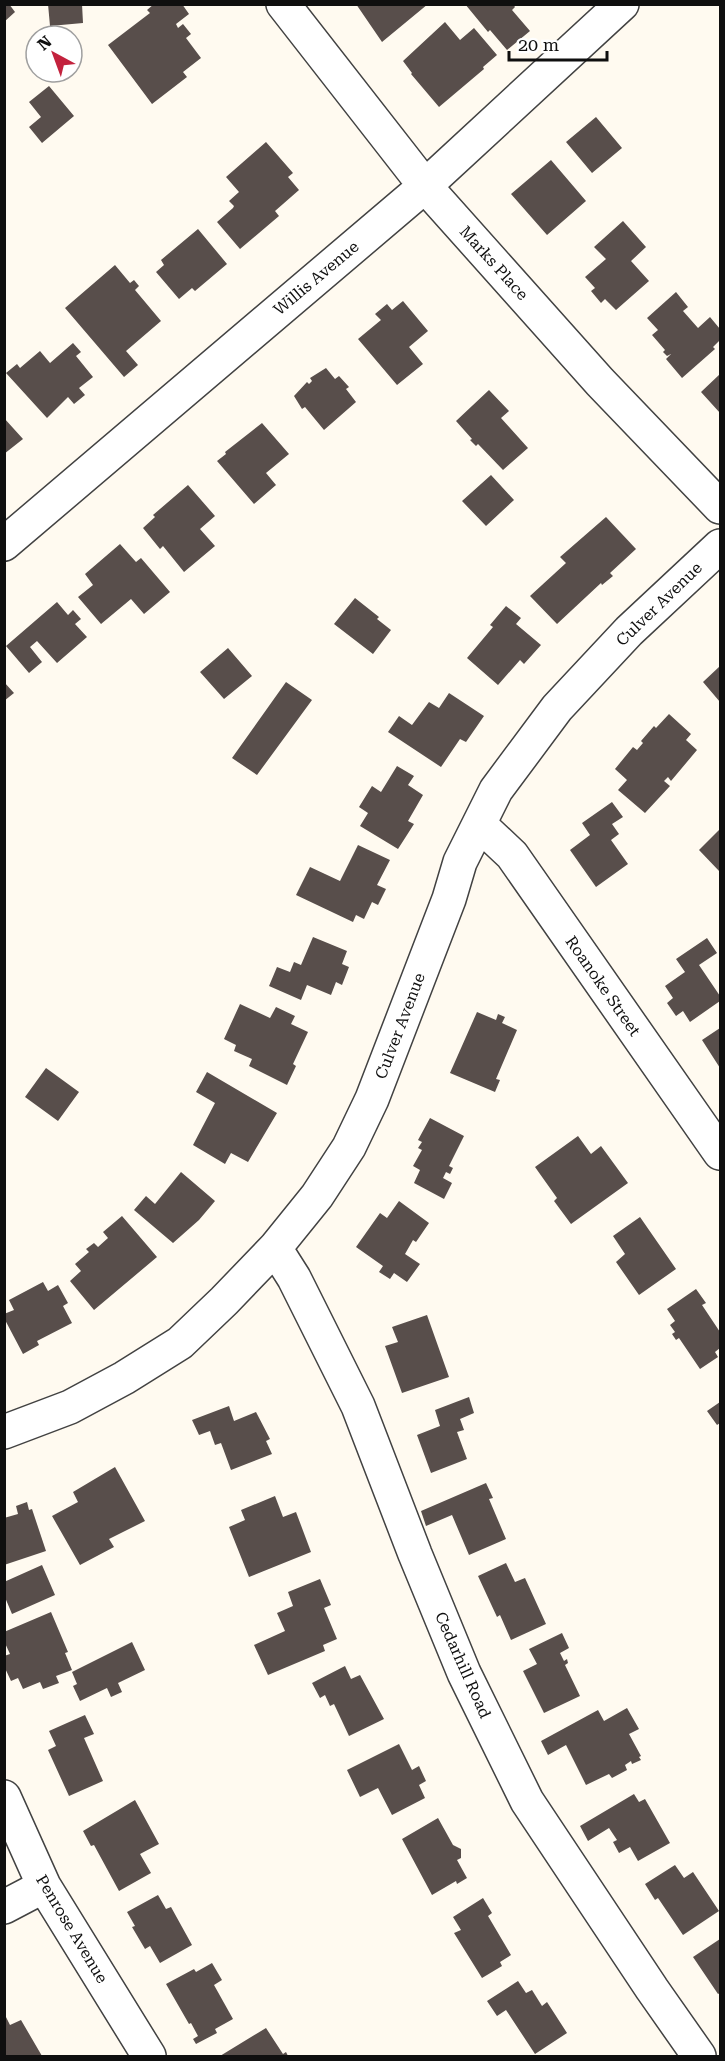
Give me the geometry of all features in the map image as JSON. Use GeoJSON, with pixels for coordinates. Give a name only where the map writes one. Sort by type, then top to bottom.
{"type":"FeatureCollection","features":[{"type":"Feature","properties":{"kind":"street","name":"Marks Place"},"geometry":{"type":"LineString","coordinates":[[283,4],[425,186],[600,382],[720,507]]}},
{"type":"Feature","properties":{"kind":"street","name":"Willis Avenue"},"geometry":{"type":"LineString","coordinates":[[4,544],[425,186],[622,4]]}},
{"type":"Feature","properties":{"kind":"street","name":"Culver Avenue"},"geometry":{"type":"LineString","coordinates":[[4,1432],[70,1407],[123,1378],[180,1342],[224,1301],[275,1248],[316,1196],[354,1137],[372,1099],[449,899],[460,862],[496,790],[557,708],[629,631],[720,546]]}},
{"type":"Feature","properties":{"kind":"street","name":"Roanoke Street"},"geometry":{"type":"LineString","coordinates":[[479,824],[512,855],[720,1153]]}},
{"type":"Feature","properties":{"kind":"street","name":"Cedarhill Road"},"geometry":{"type":"LineString","coordinates":[[275,1248],[294,1278],[358,1406],[464,1673],[526,1801],[651,1989],[699,2056]]}},
{"type":"Feature","properties":{"kind":"street","name":"Penrose Avenue"},"geometry":{"type":"LineString","coordinates":[[4,1797],[44,1886],[149,2056]]}},
{"type":"Feature","properties":{"kind":"street"},"geometry":{"type":"LineString","coordinates":[[4,1907],[44,1886]]}},
{"type":"Feature","properties":{"kind":"building"},"geometry":{"type":"Polygon","coordinates":[[[4,4],[9,4],[15,12],[4,22],[4,4]]]}},
{"type":"Feature","properties":{"kind":"building"},"geometry":{"type":"Polygon","coordinates":[[[48,4],[82,4],[83,23],[50,24],[48,4]]]}},
{"type":"Feature","properties":{"kind":"building"},"geometry":{"type":"Polygon","coordinates":[[[154,4],[182,4],[189,14],[176,24],[178,28],[183,24],[191,34],[186,38],[201,58],[183,72],[187,77],[152,104],[108,45],[150,13],[147,10],[154,4]]]}},
{"type":"Feature","properties":{"kind":"building"},"geometry":{"type":"Polygon","coordinates":[[[356,4],[428,4],[382,42],[356,4]]]}},
{"type":"Feature","properties":{"kind":"building"},"geometry":{"type":"Polygon","coordinates":[[[465,4],[513,4],[515,7],[512,10],[530,31],[507,50],[490,30],[488,32],[465,4]]]}},
{"type":"Feature","properties":{"kind":"building"},"geometry":{"type":"Polygon","coordinates":[[[445,22],[460,40],[474,28],[497,55],[439,107],[403,61],[445,22]]]}},
{"type":"Feature","properties":{"kind":"building"},"geometry":{"type":"Polygon","coordinates":[[[49,86],[74,116],[42,143],[29,127],[41,117],[29,102],[49,86]]]}},
{"type":"Feature","properties":{"kind":"building"},"geometry":{"type":"Polygon","coordinates":[[[596,117],[622,148],[592,173],[566,142],[596,117]]]}},
{"type":"Feature","properties":{"kind":"building"},"geometry":{"type":"Polygon","coordinates":[[[266,142],[293,173],[288,177],[299,190],[275,211],[279,216],[240,249],[217,222],[233,208],[234,206],[229,201],[239,192],[226,177],[266,142]]]}},
{"type":"Feature","properties":{"kind":"building"},"geometry":{"type":"Polygon","coordinates":[[[551,160],[586,201],[547,235],[511,194],[551,160]]]}},
{"type":"Feature","properties":{"kind":"building"},"geometry":{"type":"Polygon","coordinates":[[[623,221],[646,247],[631,261],[649,281],[616,310],[605,299],[601,303],[591,291],[595,288],[585,277],[606,259],[594,247],[623,221]]]}},
{"type":"Feature","properties":{"kind":"building"},"geometry":{"type":"Polygon","coordinates":[[[198,229],[227,264],[195,291],[192,288],[179,299],[156,272],[164,265],[161,260],[198,229]]]}},
{"type":"Feature","properties":{"kind":"building"},"geometry":{"type":"Polygon","coordinates":[[[115,265],[130,283],[134,280],[139,286],[135,290],[161,321],[126,351],[138,365],[124,377],[65,308],[115,265]]]}},
{"type":"Feature","properties":{"kind":"building"},"geometry":{"type":"Polygon","coordinates":[[[676,292],[688,307],[683,311],[698,328],[710,317],[720,329],[720,340],[713,347],[715,349],[682,378],[666,359],[671,354],[667,356],[663,352],[665,350],[652,335],[658,330],[647,318],[676,292]]]}},
{"type":"Feature","properties":{"kind":"building"},"geometry":{"type":"Polygon","coordinates":[[[403,301],[428,331],[409,347],[423,364],[397,385],[358,339],[381,320],[375,314],[387,304],[392,310],[403,301]]]}},
{"type":"Feature","properties":{"kind":"building"},"geometry":{"type":"Polygon","coordinates":[[[73,343],[81,352],[76,356],[93,377],[79,388],[85,395],[74,404],[68,397],[47,418],[6,373],[17,364],[20,368],[40,351],[50,363],[73,343]]]}},
{"type":"Feature","properties":{"kind":"building"},"geometry":{"type":"Polygon","coordinates":[[[326,368],[335,379],[339,376],[349,387],[346,389],[356,402],[324,430],[305,407],[302,409],[294,396],[307,382],[309,384],[312,381],[310,378],[326,368]]]}},
{"type":"Feature","properties":{"kind":"building"},"geometry":{"type":"Polygon","coordinates":[[[720,374],[720,413],[701,392],[720,374]]]}},
{"type":"Feature","properties":{"kind":"building"},"geometry":{"type":"Polygon","coordinates":[[[489,390],[509,411],[501,418],[528,448],[503,470],[478,444],[476,446],[470,440],[472,439],[456,421],[489,390]]]}},
{"type":"Feature","properties":{"kind":"building"},"geometry":{"type":"Polygon","coordinates":[[[4,418],[23,439],[4,454],[4,418]]]}},
{"type":"Feature","properties":{"kind":"building"},"geometry":{"type":"Polygon","coordinates":[[[262,423],[289,454],[266,473],[276,485],[254,504],[217,461],[262,423]]]}},
{"type":"Feature","properties":{"kind":"building"},"geometry":{"type":"Polygon","coordinates":[[[491,475],[514,500],[486,526],[462,501],[491,475]]]}},
{"type":"Feature","properties":{"kind":"building"},"geometry":{"type":"Polygon","coordinates":[[[188,485],[215,516],[200,529],[215,546],[184,572],[163,546],[160,549],[143,528],[155,517],[153,515],[188,485]]]}},
{"type":"Feature","properties":{"kind":"building"},"geometry":{"type":"Polygon","coordinates":[[[606,517],[636,549],[610,573],[613,576],[602,585],[601,583],[557,624],[530,596],[566,563],[560,557],[606,517]]]}},
{"type":"Feature","properties":{"kind":"building"},"geometry":{"type":"Polygon","coordinates":[[[120,544],[136,562],[141,558],[170,592],[144,614],[131,599],[101,624],[78,597],[93,585],[85,574],[120,544]]]}},
{"type":"Feature","properties":{"kind":"building"},"geometry":{"type":"Polygon","coordinates":[[[355,598],[391,630],[373,654],[334,624],[355,598]]]}},
{"type":"Feature","properties":{"kind":"building"},"geometry":{"type":"Polygon","coordinates":[[[57,602],[68,615],[73,610],[81,619],[75,624],[87,637],[57,663],[37,641],[30,647],[42,662],[29,673],[6,646],[57,602]]]}},
{"type":"Feature","properties":{"kind":"building"},"geometry":{"type":"Polygon","coordinates":[[[506,606],[521,618],[516,624],[541,645],[524,664],[520,660],[498,685],[467,658],[493,627],[490,625],[506,606]]]}},
{"type":"Feature","properties":{"kind":"building"},"geometry":{"type":"Polygon","coordinates":[[[228,648],[252,676],[224,699],[200,672],[228,648]]]}},
{"type":"Feature","properties":{"kind":"building"},"geometry":{"type":"Polygon","coordinates":[[[720,666],[720,702],[703,682],[720,666]]]}},
{"type":"Feature","properties":{"kind":"building"},"geometry":{"type":"Polygon","coordinates":[[[4,682],[14,693],[4,701],[4,682]]]}},
{"type":"Feature","properties":{"kind":"building"},"geometry":{"type":"Polygon","coordinates":[[[286,682],[312,700],[257,775],[232,758],[286,682]]]}},
{"type":"Feature","properties":{"kind":"building"},"geometry":{"type":"Polygon","coordinates":[[[449,693],[484,716],[466,742],[460,739],[441,767],[388,732],[399,716],[412,725],[429,702],[439,708],[449,693]]]}},
{"type":"Feature","properties":{"kind":"building"},"geometry":{"type":"Polygon","coordinates":[[[669,714],[691,734],[686,740],[697,750],[671,781],[668,777],[664,781],[670,786],[645,813],[618,790],[627,780],[615,769],[633,747],[637,750],[643,743],[641,741],[654,726],[656,728],[669,714]]]}},
{"type":"Feature","properties":{"kind":"building"},"geometry":{"type":"Polygon","coordinates":[[[397,766],[414,776],[408,785],[423,795],[408,821],[414,824],[398,849],[360,826],[368,813],[359,807],[372,786],[381,792],[397,766]]]}},
{"type":"Feature","properties":{"kind":"building"},"geometry":{"type":"Polygon","coordinates":[[[612,802],[623,817],[612,824],[619,834],[611,840],[628,864],[596,887],[570,850],[590,835],[582,823],[612,802]]]}},
{"type":"Feature","properties":{"kind":"building"},"geometry":{"type":"Polygon","coordinates":[[[720,829],[720,872],[699,850],[720,829]]]}},
{"type":"Feature","properties":{"kind":"building"},"geometry":{"type":"Polygon","coordinates":[[[358,845],[390,860],[377,885],[386,889],[378,905],[372,902],[364,919],[356,915],[353,922],[296,895],[310,867],[340,881],[358,845]]]}},
{"type":"Feature","properties":{"kind":"building"},"geometry":{"type":"Polygon","coordinates":[[[313,937],[347,951],[342,964],[349,967],[342,985],[336,982],[331,995],[307,985],[301,1000],[269,986],[277,967],[290,972],[294,962],[301,965],[313,937]]]}},
{"type":"Feature","properties":{"kind":"building"},"geometry":{"type":"Polygon","coordinates":[[[707,938],[717,953],[699,965],[720,996],[720,1001],[690,1022],[683,1011],[676,1016],[667,1003],[673,998],[665,986],[685,972],[676,959],[707,938]]]}},
{"type":"Feature","properties":{"kind":"building"},"geometry":{"type":"Polygon","coordinates":[[[240,1004],[270,1018],[276,1007],[295,1016],[291,1024],[308,1032],[293,1064],[296,1066],[287,1085],[249,1066],[252,1059],[234,1051],[236,1045],[224,1039],[240,1004]]]}},
{"type":"Feature","properties":{"kind":"building"},"geometry":{"type":"Polygon","coordinates":[[[477,1012],[496,1020],[498,1014],[505,1017],[502,1023],[517,1030],[496,1079],[500,1080],[495,1092],[450,1073],[477,1012]]]}},
{"type":"Feature","properties":{"kind":"building"},"geometry":{"type":"Polygon","coordinates":[[[720,1028],[720,1068],[702,1040],[720,1028]]]}},
{"type":"Feature","properties":{"kind":"building"},"geometry":{"type":"Polygon","coordinates":[[[46,1068],[79,1092],[58,1121],[25,1097],[46,1068]]]}},
{"type":"Feature","properties":{"kind":"building"},"geometry":{"type":"Polygon","coordinates":[[[207,1072],[277,1113],[248,1162],[231,1153],[225,1164],[193,1145],[215,1103],[196,1092],[207,1072]]]}},
{"type":"Feature","properties":{"kind":"building"},"geometry":{"type":"Polygon","coordinates":[[[430,1118],[464,1136],[449,1166],[453,1168],[450,1174],[446,1172],[443,1178],[452,1183],[444,1199],[414,1183],[420,1170],[413,1166],[422,1150],[418,1148],[422,1142],[418,1140],[430,1118]]]}},
{"type":"Feature","properties":{"kind":"building"},"geometry":{"type":"Polygon","coordinates":[[[578,1136],[591,1154],[601,1146],[628,1183],[571,1224],[554,1201],[557,1198],[535,1167],[578,1136]]]}},
{"type":"Feature","properties":{"kind":"building"},"geometry":{"type":"Polygon","coordinates":[[[181,1172],[215,1201],[199,1220],[173,1243],[134,1210],[146,1196],[155,1204],[181,1172]]]}},
{"type":"Feature","properties":{"kind":"building"},"geometry":{"type":"Polygon","coordinates":[[[399,1201],[429,1223],[416,1242],[413,1240],[405,1254],[420,1264],[407,1282],[394,1273],[390,1279],[379,1272],[383,1266],[356,1247],[380,1213],[387,1218],[399,1201]]]}},
{"type":"Feature","properties":{"kind":"building"},"geometry":{"type":"Polygon","coordinates":[[[122,1216],[157,1257],[94,1310],[70,1281],[81,1271],[75,1264],[89,1252],[86,1249],[94,1243],[98,1247],[108,1238],[103,1232],[122,1216]]]}},
{"type":"Feature","properties":{"kind":"building"},"geometry":{"type":"Polygon","coordinates":[[[640,1217],[676,1269],[639,1295],[616,1262],[625,1254],[613,1236],[640,1217]]]}},
{"type":"Feature","properties":{"kind":"building"},"geometry":{"type":"Polygon","coordinates":[[[43,1282],[48,1291],[58,1285],[68,1303],[63,1306],[72,1323],[37,1341],[39,1345],[23,1354],[4,1314],[14,1310],[9,1300],[43,1282]]]}},
{"type":"Feature","properties":{"kind":"building"},"geometry":{"type":"Polygon","coordinates":[[[696,1289],[706,1303],[702,1305],[720,1332],[720,1348],[715,1352],[718,1357],[700,1369],[679,1338],[676,1340],[672,1334],[675,1332],[670,1325],[675,1321],[667,1309],[696,1289]]]}},
{"type":"Feature","properties":{"kind":"building"},"geometry":{"type":"Polygon","coordinates":[[[427,1315],[449,1377],[402,1393],[385,1346],[398,1342],[392,1327],[427,1315]]]}},
{"type":"Feature","properties":{"kind":"building"},"geometry":{"type":"Polygon","coordinates":[[[469,1397],[474,1413],[460,1419],[464,1430],[457,1432],[467,1459],[431,1473],[417,1435],[440,1426],[435,1410],[469,1397]]]}},
{"type":"Feature","properties":{"kind":"building"},"geometry":{"type":"Polygon","coordinates":[[[720,1402],[720,1423],[717,1425],[707,1411],[720,1402]]]}},
{"type":"Feature","properties":{"kind":"building"},"geometry":{"type":"Polygon","coordinates":[[[229,1406],[234,1421],[256,1412],[270,1439],[266,1441],[272,1454],[231,1470],[221,1443],[215,1445],[210,1431],[199,1435],[192,1420],[229,1406]]]}},
{"type":"Feature","properties":{"kind":"building"},"geometry":{"type":"Polygon","coordinates":[[[115,1467],[145,1521],[109,1539],[114,1547],[80,1565],[52,1516],[78,1502],[73,1492],[115,1467]]]}},
{"type":"Feature","properties":{"kind":"building"},"geometry":{"type":"Polygon","coordinates":[[[486,1483],[493,1498],[489,1499],[506,1539],[469,1555],[452,1515],[426,1526],[421,1511],[486,1483]]]}},
{"type":"Feature","properties":{"kind":"building"},"geometry":{"type":"Polygon","coordinates":[[[275,1496],[283,1517],[296,1512],[311,1552],[249,1577],[229,1527],[245,1520],[241,1510],[275,1496]]]}},
{"type":"Feature","properties":{"kind":"building"},"geometry":{"type":"Polygon","coordinates":[[[27,1502],[29,1510],[32,1509],[46,1551],[4,1565],[4,1518],[18,1514],[16,1506],[27,1502]]]}},
{"type":"Feature","properties":{"kind":"building"},"geometry":{"type":"Polygon","coordinates":[[[506,1563],[515,1582],[525,1578],[546,1624],[511,1640],[500,1615],[497,1617],[478,1576],[506,1563]]]}},
{"type":"Feature","properties":{"kind":"building"},"geometry":{"type":"Polygon","coordinates":[[[42,1565],[55,1595],[12,1614],[4,1595],[4,1582],[42,1565]]]}},
{"type":"Feature","properties":{"kind":"building"},"geometry":{"type":"Polygon","coordinates":[[[320,1579],[331,1605],[324,1608],[337,1639],[323,1645],[325,1651],[268,1675],[254,1645],[285,1631],[277,1613],[293,1606],[288,1592],[320,1579]]]}},
{"type":"Feature","properties":{"kind":"building"},"geometry":{"type":"Polygon","coordinates":[[[51,1612],[68,1652],[65,1653],[72,1670],[56,1676],[59,1683],[43,1689],[40,1682],[23,1689],[18,1678],[11,1681],[4,1666],[4,1656],[10,1654],[4,1641],[4,1632],[51,1612]]]}},
{"type":"Feature","properties":{"kind":"building"},"geometry":{"type":"Polygon","coordinates":[[[562,1633],[569,1648],[560,1653],[564,1661],[567,1659],[568,1663],[565,1665],[580,1696],[544,1713],[523,1671],[537,1664],[529,1649],[562,1633]]]}},
{"type":"Feature","properties":{"kind":"building"},"geometry":{"type":"Polygon","coordinates":[[[132,1642],[145,1670],[118,1683],[122,1692],[111,1697],[107,1688],[80,1701],[73,1686],[77,1684],[72,1672],[132,1642]]]}},
{"type":"Feature","properties":{"kind":"building"},"geometry":{"type":"Polygon","coordinates":[[[345,1666],[351,1679],[360,1675],[384,1719],[349,1736],[334,1704],[330,1706],[325,1695],[320,1698],[312,1683],[345,1666]]]}},
{"type":"Feature","properties":{"kind":"building"},"geometry":{"type":"Polygon","coordinates":[[[627,1708],[639,1729],[629,1734],[641,1760],[632,1764],[631,1761],[625,1765],[627,1770],[612,1778],[609,1774],[586,1785],[566,1745],[548,1755],[541,1741],[598,1710],[604,1721],[627,1708]]]}},
{"type":"Feature","properties":{"kind":"building"},"geometry":{"type":"Polygon","coordinates":[[[85,1715],[94,1734],[84,1738],[103,1781],[69,1796],[48,1750],[56,1746],[49,1731],[85,1715]]]}},
{"type":"Feature","properties":{"kind":"building"},"geometry":{"type":"Polygon","coordinates":[[[399,1744],[412,1770],[419,1766],[426,1781],[419,1785],[425,1798],[392,1815],[378,1788],[360,1797],[347,1770],[399,1744]]]}},
{"type":"Feature","properties":{"kind":"building"},"geometry":{"type":"Polygon","coordinates":[[[634,1794],[639,1802],[645,1799],[670,1843],[638,1861],[630,1847],[619,1853],[613,1842],[617,1840],[609,1828],[588,1841],[580,1826],[634,1794]]]}},
{"type":"Feature","properties":{"kind":"building"},"geometry":{"type":"Polygon","coordinates":[[[135,1800],[159,1844],[140,1854],[151,1873],[119,1891],[94,1845],[91,1846],[83,1831],[135,1800]]]}},
{"type":"Feature","properties":{"kind":"building"},"geometry":{"type":"Polygon","coordinates":[[[438,1818],[453,1845],[461,1849],[461,1858],[457,1860],[467,1878],[457,1884],[456,1881],[432,1895],[402,1839],[438,1818]]]}},
{"type":"Feature","properties":{"kind":"building"},"geometry":{"type":"Polygon","coordinates":[[[675,1865],[684,1878],[693,1872],[719,1911],[683,1935],[658,1898],[655,1900],[645,1884],[675,1865]]]}},
{"type":"Feature","properties":{"kind":"building"},"geometry":{"type":"Polygon","coordinates":[[[158,1895],[166,1909],[171,1907],[192,1945],[160,1963],[150,1946],[145,1949],[132,1927],[135,1926],[127,1912],[158,1895]]]}},
{"type":"Feature","properties":{"kind":"building"},"geometry":{"type":"Polygon","coordinates":[[[483,1898],[492,1913],[488,1916],[511,1955],[500,1962],[502,1966],[482,1978],[454,1933],[461,1930],[453,1917],[483,1898]]]}},
{"type":"Feature","properties":{"kind":"building"},"geometry":{"type":"Polygon","coordinates":[[[720,1939],[720,1993],[718,1994],[693,1957],[720,1939]]]}},
{"type":"Feature","properties":{"kind":"building"},"geometry":{"type":"Polygon","coordinates":[[[212,1963],[222,1980],[214,1985],[233,2019],[215,2029],[217,2033],[196,2044],[193,2039],[198,2036],[166,1984],[194,1969],[196,1972],[212,1963]]]}},
{"type":"Feature","properties":{"kind":"building"},"geometry":{"type":"Polygon","coordinates":[[[518,1981],[526,1993],[532,1990],[542,2006],[547,2002],[567,2033],[535,2054],[506,2010],[497,2016],[487,2001],[518,1981]]]}},
{"type":"Feature","properties":{"kind":"building"},"geometry":{"type":"Polygon","coordinates":[[[5,2015],[10,2025],[21,2020],[42,2056],[5,2056],[5,2015]]]}},
{"type":"Feature","properties":{"kind":"building"},"geometry":{"type":"Polygon","coordinates":[[[266,2028],[283,2054],[286,2052],[288,2056],[220,2056],[266,2028]]]}}]}
